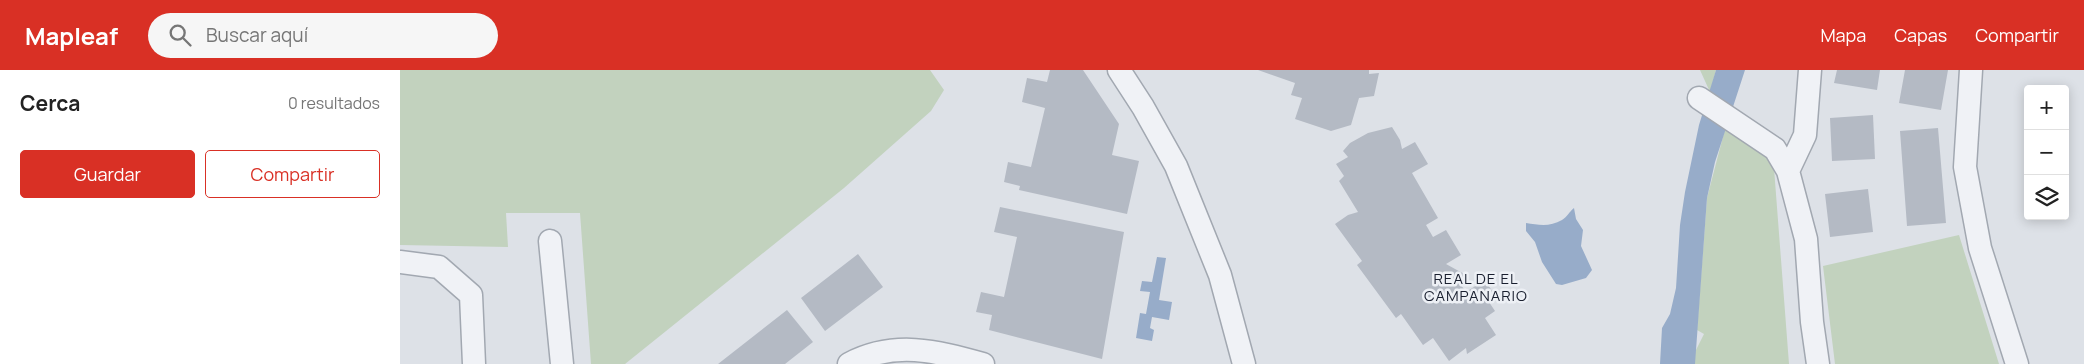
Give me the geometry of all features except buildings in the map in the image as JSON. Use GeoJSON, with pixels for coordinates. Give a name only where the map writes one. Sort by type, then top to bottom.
{"type":"FeatureCollection","features":[{"type":"Feature","properties":{"kind":"street"},"geometry":{"type":"LineString","coordinates":[[1119,70],[1143,107],[1176,166],[1220,275],[1244,364]]}},
{"type":"Feature","properties":{"kind":"street"},"geometry":{"type":"LineString","coordinates":[[1788,171],[1805,135],[1810,70]]}},
{"type":"Feature","properties":{"kind":"street"},"geometry":{"type":"LineString","coordinates":[[1971,70],[1965,167],[1980,248],[2017,364]]}},
{"type":"Feature","properties":{"kind":"street"},"geometry":{"type":"LineString","coordinates":[[1699,98],[1775,148],[1788,171],[1806,239],[1812,322],[1818,364]]}},
{"type":"Feature","properties":{"kind":"street"},"geometry":{"type":"LineString","coordinates":[[550,241],[562,364]]}},
{"type":"Feature","properties":{"kind":"street"},"geometry":{"type":"LineString","coordinates":[[400,262],[439,267],[470,295],[474,364]]}},
{"type":"Feature","properties":{"kind":"street"},"geometry":{"type":"LineString","coordinates":[[849,364],[864,356],[880,351],[910,349],[962,358],[983,364]]}},
{"type":"Feature","properties":{"kind":"green space"},"geometry":{"type":"Polygon","coordinates":[[[400,70],[930,70],[944,90],[931,111],[844,188],[625,364],[591,364],[580,213],[506,213],[508,247],[400,245],[400,70]]]}},
{"type":"Feature","properties":{"kind":"green space"},"geometry":{"type":"Polygon","coordinates":[[[1700,70],[1716,70],[1710,92],[1700,70]]]}},
{"type":"Feature","properties":{"kind":"green space"},"geometry":{"type":"Polygon","coordinates":[[[1725,129],[1773,155],[1789,364],[1689,364],[1704,334],[1697,330],[1707,198],[1725,129]]]}},
{"type":"Feature","properties":{"kind":"green space"},"geometry":{"type":"Polygon","coordinates":[[[1959,235],[1999,364],[1835,364],[1823,266],[1959,235]]]}},
{"type":"Feature","properties":{"kind":"water"},"geometry":{"type":"Polygon","coordinates":[[[1716,70],[1745,70],[1715,162],[1707,198],[1695,364],[1660,364],[1662,328],[1670,314],[1676,288],[1680,225],[1685,192],[1699,125],[1716,70]]]}},
{"type":"Feature","properties":{"kind":"water"},"geometry":{"type":"Polygon","coordinates":[[[1574,208],[1576,219],[1583,230],[1581,246],[1592,270],[1586,278],[1562,285],[1556,284],[1542,262],[1535,242],[1526,231],[1526,223],[1553,224],[1564,219],[1574,208]]]}},
{"type":"Feature","properties":{"kind":"water"},"geometry":{"type":"Polygon","coordinates":[[[1157,257],[1166,258],[1159,300],[1172,302],[1169,320],[1152,317],[1150,328],[1154,330],[1152,341],[1136,338],[1140,313],[1146,314],[1150,292],[1140,291],[1142,281],[1152,282],[1157,257]]]}},
{"type":"Feature","properties":{"kind":"district","name":"REAL DE EL CAMPANARIO"},"geometry":{"type":"Point","coordinates":[1476,286]}}]}
